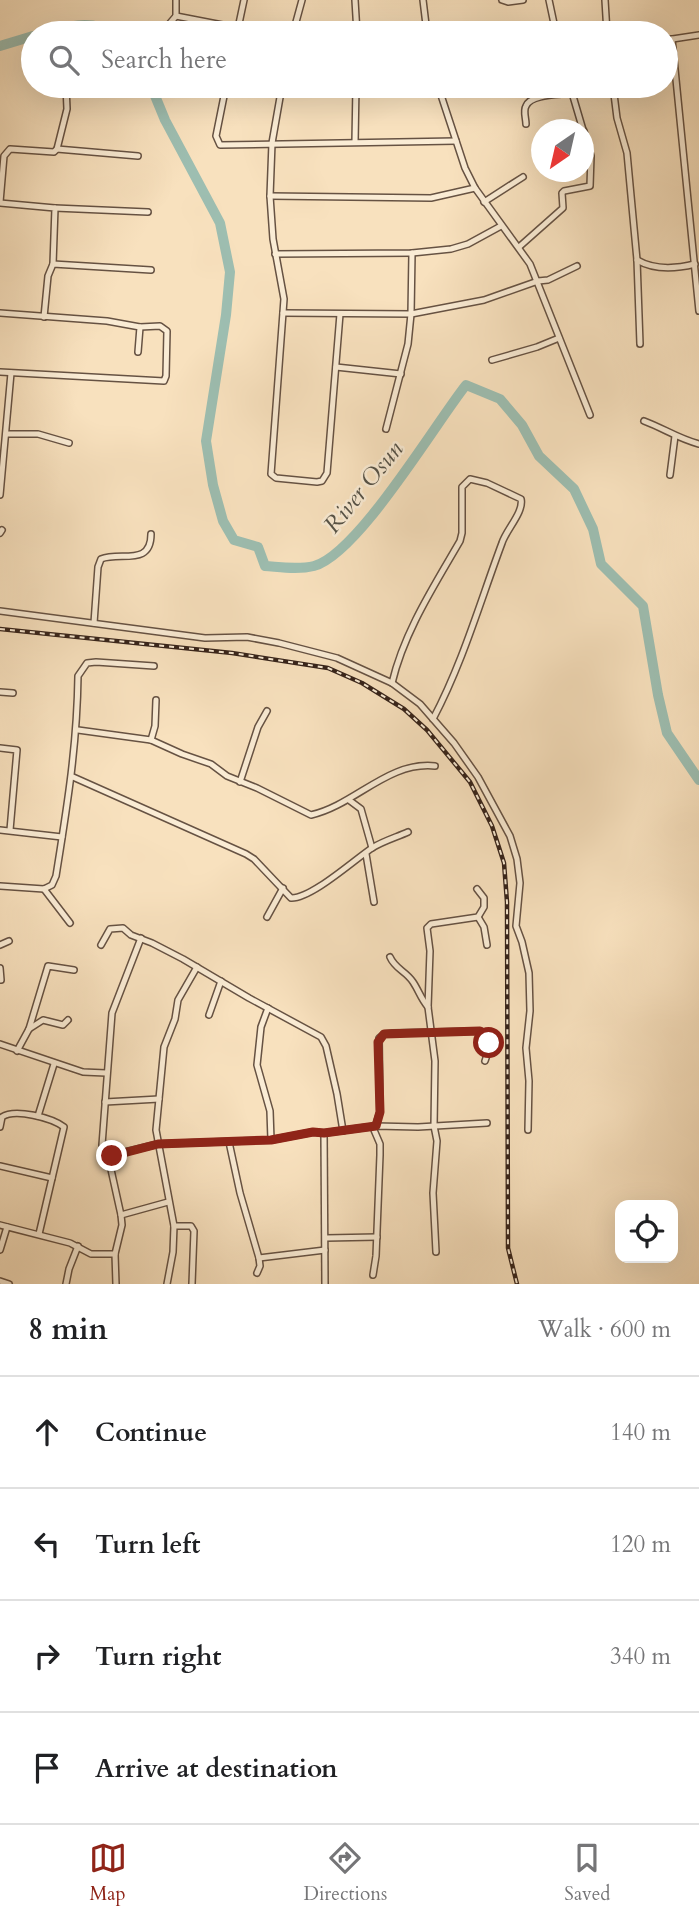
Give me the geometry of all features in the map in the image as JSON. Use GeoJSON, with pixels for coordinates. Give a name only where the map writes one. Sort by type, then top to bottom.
{"type":"FeatureCollection","features":[{"type":"Feature","properties":{"kind":"street"},"geometry":{"type":"LineString","coordinates":[[172,21],[176,16],[176,0]]}},
{"type":"Feature","properties":{"kind":"street"},"geometry":{"type":"LineString","coordinates":[[240,21],[244,0]]}},
{"type":"Feature","properties":{"kind":"street"},"geometry":{"type":"LineString","coordinates":[[296,21],[302,0]]}},
{"type":"Feature","properties":{"kind":"street"},"geometry":{"type":"LineString","coordinates":[[355,0],[357,21]]}},
{"type":"Feature","properties":{"kind":"street"},"geometry":{"type":"LineString","coordinates":[[423,0],[425,21]]}},
{"type":"Feature","properties":{"kind":"street"},"geometry":{"type":"LineString","coordinates":[[502,0],[523,0]]}},
{"type":"Feature","properties":{"kind":"street"},"geometry":{"type":"LineString","coordinates":[[549,0],[553,21]]}},
{"type":"Feature","properties":{"kind":"street"},"geometry":{"type":"LineString","coordinates":[[605,0],[606,21]]}},
{"type":"Feature","properties":{"kind":"street"},"geometry":{"type":"LineString","coordinates":[[176,16],[197,21]]}},
{"type":"Feature","properties":{"kind":"street"},"geometry":{"type":"LineString","coordinates":[[678,38],[699,35]]}},
{"type":"Feature","properties":{"kind":"street"},"geometry":{"type":"LineString","coordinates":[[57,149],[67,109],[67,98]]}},
{"type":"Feature","properties":{"kind":"street"},"geometry":{"type":"LineString","coordinates":[[224,98],[216,136],[220,145],[456,141]]}},
{"type":"Feature","properties":{"kind":"street"},"geometry":{"type":"LineString","coordinates":[[280,98],[272,143],[270,196],[284,313],[271,474],[275,478],[317,482],[324,479],[327,473],[340,314]]}},
{"type":"Feature","properties":{"kind":"street"},"geometry":{"type":"LineString","coordinates":[[355,142],[356,98]]}},
{"type":"Feature","properties":{"kind":"street"},"geometry":{"type":"LineString","coordinates":[[442,98],[475,188],[519,247],[538,281],[590,415]]}},
{"type":"Feature","properties":{"kind":"street"},"geometry":{"type":"LineString","coordinates":[[526,124],[524,109],[527,103],[537,98]]}},
{"type":"Feature","properties":{"kind":"street"},"geometry":{"type":"LineString","coordinates":[[574,98],[580,119]]}},
{"type":"Feature","properties":{"kind":"street"},"geometry":{"type":"LineString","coordinates":[[614,98],[627,153],[637,260],[640,344]]}},
{"type":"Feature","properties":{"kind":"street"},"geometry":{"type":"LineString","coordinates":[[676,98],[699,311]]}},
{"type":"Feature","properties":{"kind":"street"},"geometry":{"type":"LineString","coordinates":[[138,156],[57,149],[54,152],[10,149],[4,156],[0,202],[55,208],[148,212]]}},
{"type":"Feature","properties":{"kind":"street"},"geometry":{"type":"LineString","coordinates":[[484,202],[523,177]]}},
{"type":"Feature","properties":{"kind":"street"},"geometry":{"type":"LineString","coordinates":[[519,247],[564,206],[564,191],[590,186],[590,182]]}},
{"type":"Feature","properties":{"kind":"street"},"geometry":{"type":"LineString","coordinates":[[270,196],[325,199],[431,198],[475,188]]}},
{"type":"Feature","properties":{"kind":"street"},"geometry":{"type":"LineString","coordinates":[[44,317],[48,276],[53,264],[55,208]]}},
{"type":"Feature","properties":{"kind":"street"},"geometry":{"type":"LineString","coordinates":[[275,254],[412,253],[451,249],[468,244],[501,226]]}},
{"type":"Feature","properties":{"kind":"street"},"geometry":{"type":"LineString","coordinates":[[386,429],[408,344],[412,253]]}},
{"type":"Feature","properties":{"kind":"street"},"geometry":{"type":"LineString","coordinates":[[637,260],[660,268],[695,264]]}},
{"type":"Feature","properties":{"kind":"street"},"geometry":{"type":"LineString","coordinates":[[53,264],[150,270]]}},
{"type":"Feature","properties":{"kind":"street"},"geometry":{"type":"LineString","coordinates":[[284,313],[411,314],[460,307],[548,280],[577,265]]}},
{"type":"Feature","properties":{"kind":"street"},"geometry":{"type":"LineString","coordinates":[[0,313],[107,321],[140,327],[160,326],[167,331],[164,380],[0,372]]}},
{"type":"Feature","properties":{"kind":"street"},"geometry":{"type":"LineString","coordinates":[[138,352],[140,327]]}},
{"type":"Feature","properties":{"kind":"street"},"geometry":{"type":"LineString","coordinates":[[492,360],[559,338]]}},
{"type":"Feature","properties":{"kind":"street"},"geometry":{"type":"LineString","coordinates":[[335,367],[401,374]]}},
{"type":"Feature","properties":{"kind":"street"},"geometry":{"type":"LineString","coordinates":[[0,495],[11,373]]}},
{"type":"Feature","properties":{"kind":"street"},"geometry":{"type":"LineString","coordinates":[[644,421],[699,444]]}},
{"type":"Feature","properties":{"kind":"street"},"geometry":{"type":"LineString","coordinates":[[6,434],[38,434],[69,443]]}},
{"type":"Feature","properties":{"kind":"street"},"geometry":{"type":"LineString","coordinates":[[670,475],[675,436]]}},
{"type":"Feature","properties":{"kind":"street"},"geometry":{"type":"LineString","coordinates":[[392,683],[396,665],[417,618],[460,541],[462,487],[470,480],[487,483],[521,499],[521,509],[505,535],[468,640],[433,719]]}},
{"type":"Feature","properties":{"kind":"street"},"geometry":{"type":"LineString","coordinates":[[94,622],[98,566],[101,559],[111,555],[130,557],[146,552],[151,544],[151,534]]}},
{"type":"Feature","properties":{"kind":"street"},"geometry":{"type":"LineString","coordinates":[[0,611],[205,638],[247,637],[279,643],[337,657],[392,683],[420,704],[478,777],[505,824],[517,859],[520,883],[516,926],[523,942],[529,973],[530,1012],[526,1048],[529,1081],[528,1130]]}},
{"type":"Feature","properties":{"kind":"street"},"geometry":{"type":"LineString","coordinates":[[0,886],[44,889],[52,885],[56,876],[73,777],[78,730],[78,676],[87,663],[153,666]]}},
{"type":"Feature","properties":{"kind":"street"},"geometry":{"type":"LineString","coordinates":[[0,692],[13,693]]}},
{"type":"Feature","properties":{"kind":"street"},"geometry":{"type":"LineString","coordinates":[[151,740],[155,726],[156,700]]}},
{"type":"Feature","properties":{"kind":"street"},"geometry":{"type":"LineString","coordinates":[[240,782],[258,727],[267,711]]}},
{"type":"Feature","properties":{"kind":"street"},"geometry":{"type":"LineString","coordinates":[[78,730],[151,740],[211,764],[227,776],[312,815],[349,800],[402,769],[422,765],[435,766]]}},
{"type":"Feature","properties":{"kind":"street"},"geometry":{"type":"LineString","coordinates":[[0,748],[17,750],[10,830]]}},
{"type":"Feature","properties":{"kind":"street"},"geometry":{"type":"LineString","coordinates":[[73,777],[246,854],[291,898],[299,898],[372,848],[408,832]]}},
{"type":"Feature","properties":{"kind":"street"},"geometry":{"type":"LineString","coordinates":[[349,800],[361,810],[372,848]]}},
{"type":"Feature","properties":{"kind":"street"},"geometry":{"type":"LineString","coordinates":[[0,830],[62,836]]}},
{"type":"Feature","properties":{"kind":"street"},"geometry":{"type":"LineString","coordinates":[[366,854],[374,902]]}},
{"type":"Feature","properties":{"kind":"street"},"geometry":{"type":"LineString","coordinates":[[267,917],[283,888]]}},
{"type":"Feature","properties":{"kind":"street"},"geometry":{"type":"LineString","coordinates":[[44,889],[70,923]]}},
{"type":"Feature","properties":{"kind":"street"},"geometry":{"type":"LineString","coordinates":[[477,889],[484,898],[484,906],[478,917]]}},
{"type":"Feature","properties":{"kind":"street"},"geometry":{"type":"LineString","coordinates":[[478,917],[484,927],[487,945]]}},
{"type":"Feature","properties":{"kind":"street"},"geometry":{"type":"LineString","coordinates":[[436,1252],[433,1193],[437,1141],[434,1126],[435,1061],[428,1007],[429,925],[478,917]]}},
{"type":"Feature","properties":{"kind":"street"},"geometry":{"type":"LineString","coordinates":[[101,945],[106,933],[114,928],[123,928],[131,935],[197,967],[321,1037],[326,1046],[337,1094],[342,1131]]}},
{"type":"Feature","properties":{"kind":"street"},"geometry":{"type":"LineString","coordinates":[[116,1284],[116,1254],[121,1215],[108,1156],[102,1145],[106,1073],[112,1013],[141,938]]}},
{"type":"Feature","properties":{"kind":"street"},"geometry":{"type":"LineString","coordinates":[[0,945],[9,941]]}},
{"type":"Feature","properties":{"kind":"street"},"geometry":{"type":"LineString","coordinates":[[390,957],[393,965],[413,982],[428,1007]]}},
{"type":"Feature","properties":{"kind":"street"},"geometry":{"type":"LineString","coordinates":[[17,1051],[29,1029],[48,966],[74,970]]}},
{"type":"Feature","properties":{"kind":"street"},"geometry":{"type":"LineString","coordinates":[[167,1284],[173,1252],[174,1226],[156,1130],[164,1047],[175,1019],[178,1000],[197,967]]}},
{"type":"Feature","properties":{"kind":"street"},"geometry":{"type":"LineString","coordinates":[[0,968],[1,980]]}},
{"type":"Feature","properties":{"kind":"street"},"geometry":{"type":"LineString","coordinates":[[209,1015],[221,981]]}},
{"type":"Feature","properties":{"kind":"street"},"geometry":{"type":"LineString","coordinates":[[268,1008],[261,1027],[257,1065],[270,1111],[271,1140]]}},
{"type":"Feature","properties":{"kind":"street"},"geometry":{"type":"LineString","coordinates":[[29,1029],[43,1020],[63,1025],[68,1020]]}},
{"type":"Feature","properties":{"kind":"street"},"geometry":{"type":"LineString","coordinates":[[373,1275],[380,1155],[380,1144],[374,1130],[380,1112],[379,1038],[393,1033],[480,1031],[486,1034],[489,1043],[485,1061]]}},
{"type":"Feature","properties":{"kind":"street"},"geometry":{"type":"LineString","coordinates":[[0,1044],[83,1072],[106,1073]]}},
{"type":"Feature","properties":{"kind":"street"},"geometry":{"type":"LineString","coordinates":[[38,1116],[54,1064]]}},
{"type":"Feature","properties":{"kind":"street"},"geometry":{"type":"LineString","coordinates":[[105,1102],[159,1100]]}},
{"type":"Feature","properties":{"kind":"street"},"geometry":{"type":"LineString","coordinates":[[0,1128],[5,1114],[38,1116],[64,1127],[39,1234]]}},
{"type":"Feature","properties":{"kind":"street"},"geometry":{"type":"LineString","coordinates":[[108,1156],[158,1144],[271,1140],[313,1132],[376,1126],[487,1123]]}},
{"type":"Feature","properties":{"kind":"street"},"geometry":{"type":"LineString","coordinates":[[324,1133],[325,1284]]}},
{"type":"Feature","properties":{"kind":"street"},"geometry":{"type":"LineString","coordinates":[[229,1142],[240,1193],[259,1258],[257,1273]]}},
{"type":"Feature","properties":{"kind":"street"},"geometry":{"type":"LineString","coordinates":[[0,1166],[52,1178]]}},
{"type":"Feature","properties":{"kind":"street"},"geometry":{"type":"LineString","coordinates":[[121,1215],[168,1202]]}},
{"type":"Feature","properties":{"kind":"street"},"geometry":{"type":"LineString","coordinates":[[0,1225],[78,1246],[92,1254],[116,1254]]}},
{"type":"Feature","properties":{"kind":"street"},"geometry":{"type":"LineString","coordinates":[[174,1226],[191,1226],[194,1231],[192,1284]]}},
{"type":"Feature","properties":{"kind":"street"},"geometry":{"type":"LineString","coordinates":[[0,1250],[7,1227]]}},
{"type":"Feature","properties":{"kind":"street"},"geometry":{"type":"LineString","coordinates":[[326,1238],[377,1237]]}},
{"type":"Feature","properties":{"kind":"street"},"geometry":{"type":"LineString","coordinates":[[66,1284],[78,1246]]}},
{"type":"Feature","properties":{"kind":"street"},"geometry":{"type":"LineString","coordinates":[[259,1258],[325,1250]]}},
{"type":"Feature","properties":{"kind":"street"},"geometry":{"type":"LineString","coordinates":[[0,1281],[9,1284]]}},
{"type":"Feature","properties":{"kind":"waterway","name":"River Osun"},"geometry":{"type":"LineString","coordinates":[[0,46],[21,40]]}},
{"type":"Feature","properties":{"kind":"waterway","name":"River Osun"},"geometry":{"type":"LineString","coordinates":[[156,98],[220,223],[230,272],[206,441],[213,485],[223,521],[234,540],[258,547],[265,566],[314,566],[332,556],[373,514],[466,385],[500,399],[522,425],[539,456],[574,489],[593,529],[601,564],[643,606],[667,733],[699,780]]}},
{"type":"Feature","properties":{"kind":"railway"},"geometry":{"type":"LineString","coordinates":[[0,629],[232,653],[328,668],[362,683],[404,709],[427,730],[470,782],[492,826],[504,863],[507,902],[508,1248],[517,1284]]}},
{"type":"Feature","properties":{"kind":"route"},"geometry":{"type":"LineString","coordinates":[[112,1156],[158,1144],[284,1139],[313,1132],[376,1126],[380,1112],[378,1042],[384,1034],[480,1031],[486,1034],[489,1043]]}}]}
